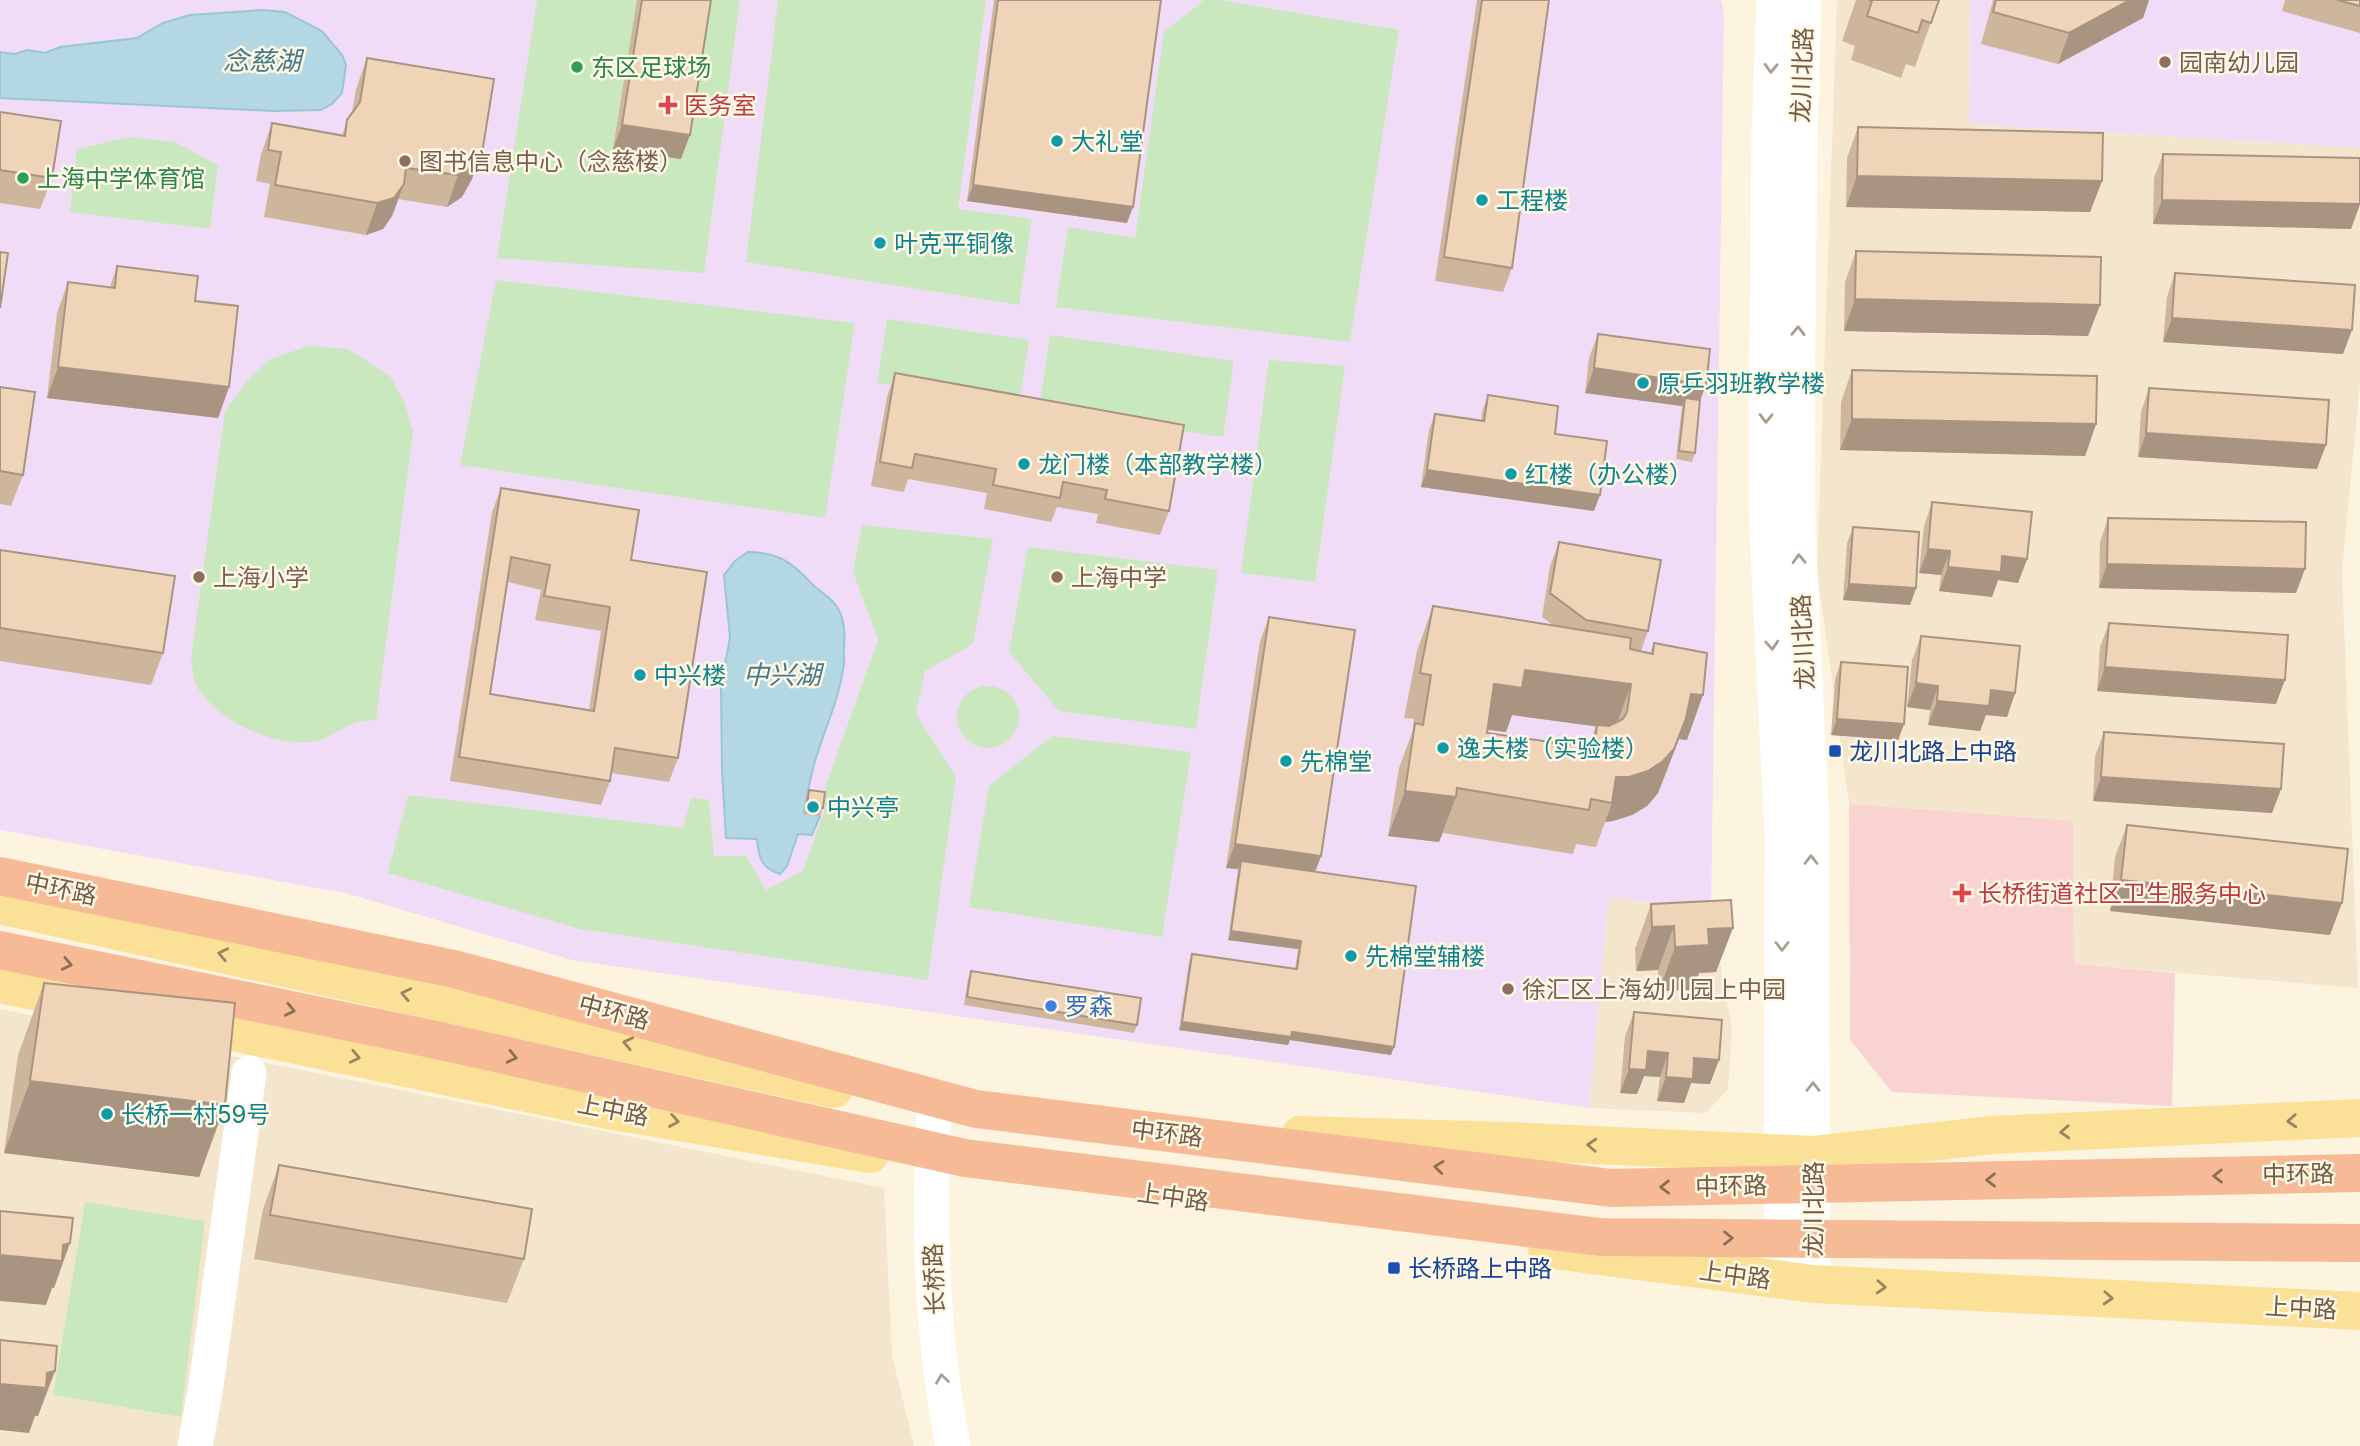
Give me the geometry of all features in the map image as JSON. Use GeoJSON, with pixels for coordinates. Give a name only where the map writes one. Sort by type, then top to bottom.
{"type":"FeatureCollection","features":[{"type":"Feature","properties":{"kind":"highway","name":"中环路"},"geometry":{"type":"LineString","coordinates":[[0,876],[454,970],[976,1109],[1611,1188],[2360,1172]]}},
{"type":"Feature","properties":{"kind":"highway","name":"中环路"},"geometry":{"type":"LineString","coordinates":[[0,950],[441,1041],[979,1160],[1600,1237],[2360,1243]]}},
{"type":"Feature","properties":{"kind":"main road"},"geometry":{"type":"LineString","coordinates":[[0,905],[934,1111],[1013,1126],[1509,1141],[1798,1155],[1992,1135],[2360,1118]]}},
{"type":"Feature","properties":{"kind":"main road","name":"上中路"},"geometry":{"type":"LineString","coordinates":[[0,984],[608,1110],[931,1164],[1797,1283],[2360,1311]]}},
{"type":"Feature","properties":{"kind":"street","name":"龙川北路"},"geometry":{"type":"LineString","coordinates":[[1774,0],[1769,134],[1766,533],[1798,1155]]}},
{"type":"Feature","properties":{"kind":"street","name":"龙川北路"},"geometry":{"type":"LineString","coordinates":[[1797,1283],[1798,1155],[1811,804],[1798,532],[1797,437],[1804,0]]}},
{"type":"Feature","properties":{"kind":"street"},"geometry":{"type":"LineString","coordinates":[[195,1446],[206,1386],[249,1073]]}},
{"type":"Feature","properties":{"kind":"street","name":"长桥路"},"geometry":{"type":"LineString","coordinates":[[934,1111],[931,1164],[933,1294],[938,1356],[953,1446]]}},
{"type":"Feature","properties":{"kind":"shaded area","name":"上海中学"},"geometry":{"type":"Polygon","coordinates":[[[0,0],[1721,0],[1724,13],[1711,911],[1609,897],[1589,1108],[572,960],[349,894],[0,830],[0,0]]]}},
{"type":"Feature","properties":{"kind":"shaded area"},"geometry":{"type":"Polygon","coordinates":[[[1837,0],[1970,0],[1969,124],[2360,148],[2360,383],[2342,571],[2358,988],[2074,964],[2073,822],[1849,804],[1817,571],[1837,0]]]}},
{"type":"Feature","properties":{"kind":"shaded area","name":"园南幼儿园"},"geometry":{"type":"Polygon","coordinates":[[[1970,0],[2360,0],[2360,148],[1969,124],[1970,0]]]}},
{"type":"Feature","properties":{"kind":"shaded area","name":"长桥街道社区卫生服务中心"},"geometry":{"type":"Polygon","coordinates":[[[1849,804],[2073,821],[2074,964],[2175,973],[2172,1106],[1892,1092],[1850,1040],[1849,804]]]}},
{"type":"Feature","properties":{"kind":"shaded area"},"geometry":{"type":"Polygon","coordinates":[[[1609,897],[1711,911],[1732,1030],[1728,1089],[1706,1113],[1589,1108],[1609,897]]]}},
{"type":"Feature","properties":{"kind":"shaded area"},"geometry":{"type":"Polygon","coordinates":[[[0,1009],[884,1188],[892,1355],[914,1446],[0,1446],[0,1009]]]}},
{"type":"Feature","properties":{"kind":"green space"},"geometry":{"type":"Polygon","coordinates":[[[537,0],[740,0],[704,273],[497,258],[537,0]]]}},
{"type":"Feature","properties":{"kind":"green space"},"geometry":{"type":"Polygon","coordinates":[[[778,0],[986,0],[958,209],[1032,219],[1019,305],[746,262],[778,0]]]}},
{"type":"Feature","properties":{"kind":"green space"},"geometry":{"type":"Polygon","coordinates":[[[1204,0],[1220,0],[1399,30],[1350,342],[1056,307],[1068,227],[1135,238],[1164,32],[1204,0]]]}},
{"type":"Feature","properties":{"kind":"green space"},"geometry":{"type":"Polygon","coordinates":[[[130,137],[175,142],[218,165],[210,229],[70,212],[77,149],[130,137]]]}},
{"type":"Feature","properties":{"kind":"green space"},"geometry":{"type":"Polygon","coordinates":[[[496,280],[855,323],[825,518],[460,465],[496,280]]]}},
{"type":"Feature","properties":{"kind":"green space"},"geometry":{"type":"Polygon","coordinates":[[[887,319],[1029,340],[1019,405],[877,383],[887,319]]]}},
{"type":"Feature","properties":{"kind":"green space"},"geometry":{"type":"Polygon","coordinates":[[[1050,335],[1234,361],[1223,437],[1039,411],[1050,335]]]}},
{"type":"Feature","properties":{"kind":"green space"},"geometry":{"type":"Polygon","coordinates":[[[308,346],[348,349],[390,376],[405,403],[413,432],[376,720],[354,723],[316,741],[294,742],[278,740],[248,729],[220,712],[197,687],[191,659],[225,411],[249,379],[269,360],[308,346]]]}},
{"type":"Feature","properties":{"kind":"green space"},"geometry":{"type":"Polygon","coordinates":[[[1269,360],[1345,366],[1315,582],[1241,573],[1269,360]]]}},
{"type":"Feature","properties":{"kind":"green space"},"geometry":{"type":"Polygon","coordinates":[[[862,525],[993,539],[973,644],[925,671],[916,714],[956,777],[928,980],[580,929],[388,873],[408,795],[683,828],[691,798],[709,800],[714,856],[746,856],[766,890],[803,871],[824,812],[826,785],[878,640],[853,572],[862,525]]]}},
{"type":"Feature","properties":{"kind":"green space"},"geometry":{"type":"Polygon","coordinates":[[[1028,547],[1218,570],[1196,729],[1059,711],[1009,652],[1028,547]]]}},
{"type":"Feature","properties":{"kind":"green space"},"geometry":{"type":"Polygon","coordinates":[[[982,686],[994,686],[1010,695],[1017,705],[1017,729],[1010,739],[994,748],[982,748],[971,743],[962,734],[957,723],[957,711],[962,700],[971,691],[982,686]]]}},
{"type":"Feature","properties":{"kind":"green space"},"geometry":{"type":"Polygon","coordinates":[[[1052,736],[1191,752],[1162,937],[969,907],[989,786],[1052,736]]]}},
{"type":"Feature","properties":{"kind":"green space"},"geometry":{"type":"Polygon","coordinates":[[[85,1202],[205,1221],[181,1417],[53,1395],[85,1202]]]}},
{"type":"Feature","properties":{"kind":"water","name":"念慈湖"},"geometry":{"type":"Polygon","coordinates":[[[263,10],[285,12],[322,31],[342,55],[346,65],[342,93],[332,104],[321,110],[274,111],[0,98],[0,52],[15,54],[27,50],[45,53],[60,47],[137,38],[163,23],[190,15],[263,10]]]}},
{"type":"Feature","properties":{"kind":"water","name":"中兴湖"},"geometry":{"type":"Polygon","coordinates":[[[748,552],[768,554],[784,560],[798,570],[834,602],[844,628],[842,676],[813,767],[804,813],[820,816],[812,835],[798,834],[787,866],[780,874],[769,869],[762,861],[757,839],[726,838],[721,685],[730,638],[724,575],[735,561],[748,552]]]}},
{"type":"Feature","properties":{"kind":"building"},"geometry":{"type":"Polygon","coordinates":[[[642,0],[711,0],[690,135],[622,125],[642,0]]]}},
{"type":"Feature","properties":{"kind":"building","name":"大礼堂"},"geometry":{"type":"Polygon","coordinates":[[[998,0],[1161,0],[1133,207],[973,185],[998,0]]]}},
{"type":"Feature","properties":{"kind":"building","name":"工程楼"},"geometry":{"type":"Polygon","coordinates":[[[1482,0],[1549,0],[1512,268],[1444,257],[1482,0]]]}},
{"type":"Feature","properties":{"kind":"building"},"geometry":{"type":"Polygon","coordinates":[[[1869,0],[1939,0],[1931,23],[1922,20],[1918,33],[1867,16],[1872,1],[1869,0]]]}},
{"type":"Feature","properties":{"kind":"building"},"geometry":{"type":"Polygon","coordinates":[[[1996,0],[2130,0],[2069,33],[1993,12],[1996,0]]]}},
{"type":"Feature","properties":{"kind":"building"},"geometry":{"type":"Polygon","coordinates":[[[2337,0],[2360,0],[2360,6],[2337,0]]]}},
{"type":"Feature","properties":{"kind":"building","name":"图书信息中心（念慈楼）"},"geometry":{"type":"Polygon","coordinates":[[[367,58],[494,79],[483,147],[473,166],[458,175],[406,168],[404,184],[394,198],[377,203],[275,185],[281,152],[268,150],[272,123],[345,136],[347,120],[360,102],[367,58]]]}},
{"type":"Feature","properties":{"kind":"building"},"geometry":{"type":"Polygon","coordinates":[[[0,112],[61,121],[52,178],[0,170],[0,112]]]}},
{"type":"Feature","properties":{"kind":"building"},"geometry":{"type":"Polygon","coordinates":[[[1858,127],[2103,133],[2102,181],[1857,176],[1858,127]]]}},
{"type":"Feature","properties":{"kind":"building"},"geometry":{"type":"Polygon","coordinates":[[[2163,154],[2360,158],[2360,204],[2162,200],[2163,154]]]}},
{"type":"Feature","properties":{"kind":"building"},"geometry":{"type":"Polygon","coordinates":[[[1856,251],[2101,257],[2100,305],[1855,299],[1856,251]]]}},
{"type":"Feature","properties":{"kind":"building"},"geometry":{"type":"Polygon","coordinates":[[[0,252],[8,253],[0,308],[0,252]]]}},
{"type":"Feature","properties":{"kind":"building"},"geometry":{"type":"Polygon","coordinates":[[[117,266],[198,276],[195,301],[238,306],[229,387],[58,367],[68,282],[115,288],[117,266]]]}},
{"type":"Feature","properties":{"kind":"building"},"geometry":{"type":"Polygon","coordinates":[[[2175,273],[2355,285],[2352,330],[2172,318],[2175,273]]]}},
{"type":"Feature","properties":{"kind":"building"},"geometry":{"type":"Polygon","coordinates":[[[1598,334],[1710,349],[1706,385],[1594,368],[1598,334]]]}},
{"type":"Feature","properties":{"kind":"building"},"geometry":{"type":"Polygon","coordinates":[[[1852,370],[2097,376],[2096,424],[1852,419],[1852,370]]]}},
{"type":"Feature","properties":{"kind":"building","name":"龙门楼（本部教学楼）"},"geometry":{"type":"Polygon","coordinates":[[[895,373],[1184,425],[1169,511],[1105,499],[1107,490],[1063,482],[1060,498],[993,485],[996,469],[915,454],[912,468],[880,462],[895,373]]]}},
{"type":"Feature","properties":{"kind":"building"},"geometry":{"type":"Polygon","coordinates":[[[0,387],[35,392],[23,475],[0,471],[0,387]]]}},
{"type":"Feature","properties":{"kind":"building"},"geometry":{"type":"Polygon","coordinates":[[[2149,388],[2329,400],[2326,445],[2146,433],[2149,388]]]}},
{"type":"Feature","properties":{"kind":"building","name":"红楼（办公楼）"},"geometry":{"type":"Polygon","coordinates":[[[1488,395],[1558,406],[1555,434],[1607,441],[1600,495],[1427,470],[1435,414],[1484,421],[1488,395]]]}},
{"type":"Feature","properties":{"kind":"building"},"geometry":{"type":"Polygon","coordinates":[[[1685,398],[1700,400],[1695,453],[1679,451],[1685,398]]]}},
{"type":"Feature","properties":{"kind":"building","name":"中兴楼"},"geometry":{"type":"Polygon","coordinates":[[[501,488],[639,510],[631,560],[707,572],[678,758],[615,748],[610,781],[459,757],[501,488]],[[511,557],[490,694],[594,711],[610,607],[544,596],[550,565],[511,557]]]}},
{"type":"Feature","properties":{"kind":"building"},"geometry":{"type":"Polygon","coordinates":[[[1932,502],[2032,512],[2027,559],[2002,556],[2001,572],[1948,567],[1950,551],[1928,549],[1932,502]]]}},
{"type":"Feature","properties":{"kind":"building"},"geometry":{"type":"Polygon","coordinates":[[[2108,518],[2306,522],[2305,569],[2107,564],[2108,518]]]}},
{"type":"Feature","properties":{"kind":"building"},"geometry":{"type":"Polygon","coordinates":[[[1853,527],[1919,532],[1916,588],[1849,584],[1853,527]]]}},
{"type":"Feature","properties":{"kind":"building"},"geometry":{"type":"Polygon","coordinates":[[[1559,542],[1661,560],[1648,631],[1586,620],[1550,593],[1559,542]]]}},
{"type":"Feature","properties":{"kind":"building"},"geometry":{"type":"Polygon","coordinates":[[[0,550],[175,576],[163,653],[0,628],[0,550]]]}},
{"type":"Feature","properties":{"kind":"building"},"geometry":{"type":"Polygon","coordinates":[[[1433,606],[1631,638],[1630,649],[1653,654],[1654,643],[1707,653],[1703,695],[1691,694],[1686,718],[1674,749],[1648,771],[1629,777],[1616,777],[1612,803],[1591,799],[1589,810],[1457,788],[1456,797],[1405,791],[1415,723],[1423,725],[1431,675],[1420,673],[1433,606]],[[1525,670],[1522,688],[1494,684],[1487,733],[1594,748],[1597,725],[1609,726],[1623,719],[1627,712],[1631,684],[1525,670]]]}},
{"type":"Feature","properties":{"kind":"building","name":"先棉堂"},"geometry":{"type":"Polygon","coordinates":[[[1269,617],[1355,630],[1321,856],[1235,844],[1269,617]]]}},
{"type":"Feature","properties":{"kind":"building"},"geometry":{"type":"Polygon","coordinates":[[[2109,623],[2288,635],[2285,680],[2105,667],[2109,623]]]}},
{"type":"Feature","properties":{"kind":"building"},"geometry":{"type":"Polygon","coordinates":[[[1921,636],[2020,646],[2015,693],[1991,690],[1989,706],[1937,701],[1938,686],[1916,683],[1921,636]]]}},
{"type":"Feature","properties":{"kind":"building"},"geometry":{"type":"Polygon","coordinates":[[[1841,662],[1908,667],[1904,724],[1837,719],[1841,662]]]}},
{"type":"Feature","properties":{"kind":"building"},"geometry":{"type":"Polygon","coordinates":[[[2104,732],[2284,744],[2281,789],[2101,777],[2104,732]]]}},
{"type":"Feature","properties":{"kind":"building"},"geometry":{"type":"Polygon","coordinates":[[[809,790],[825,792],[823,808],[807,806],[809,790]]]}},
{"type":"Feature","properties":{"kind":"building"},"geometry":{"type":"Polygon","coordinates":[[[2127,825],[2348,849],[2342,903],[2121,880],[2127,825]]]}},
{"type":"Feature","properties":{"kind":"building","name":"先棉堂辅楼"},"geometry":{"type":"Polygon","coordinates":[[[1241,861],[1416,886],[1394,1047],[1292,1032],[1291,1037],[1182,1022],[1192,954],[1297,969],[1301,941],[1231,931],[1241,861]]]}},
{"type":"Feature","properties":{"kind":"building"},"geometry":{"type":"Polygon","coordinates":[[[1731,900],[1733,928],[1708,929],[1709,945],[1675,947],[1674,926],[1652,927],[1651,904],[1731,900]]]}},
{"type":"Feature","properties":{"kind":"building","name":"罗森"},"geometry":{"type":"Polygon","coordinates":[[[971,971],[1141,998],[1137,1025],[967,997],[971,971]]]}},
{"type":"Feature","properties":{"kind":"building"},"geometry":{"type":"Polygon","coordinates":[[[44,983],[235,1003],[225,1105],[30,1081],[44,983]]]}},
{"type":"Feature","properties":{"kind":"building"},"geometry":{"type":"Polygon","coordinates":[[[1634,1012],[1722,1020],[1719,1060],[1694,1058],[1693,1079],[1666,1077],[1668,1053],[1648,1051],[1646,1070],[1629,1069],[1634,1012]]]}},
{"type":"Feature","properties":{"kind":"building"},"geometry":{"type":"Polygon","coordinates":[[[279,1165],[532,1209],[524,1259],[270,1215],[279,1165]]]}},
{"type":"Feature","properties":{"kind":"building"},"geometry":{"type":"Polygon","coordinates":[[[0,1211],[73,1218],[70,1243],[63,1245],[62,1261],[0,1255],[0,1211]]]}},
{"type":"Feature","properties":{"kind":"building"},"geometry":{"type":"Polygon","coordinates":[[[0,1340],[57,1346],[55,1371],[47,1373],[46,1388],[0,1384],[0,1340]]]}},
{"type":"Feature","properties":{"kind":"place","name":"园南幼儿园"},"geometry":{"type":"Point","coordinates":[2165,62]}},
{"type":"Feature","properties":{"kind":"place","name":"东区足球场"},"geometry":{"type":"Point","coordinates":[577,67]}},
{"type":"Feature","properties":{"kind":"place","name":"医务室"},"geometry":{"type":"Point","coordinates":[668,105]}},
{"type":"Feature","properties":{"kind":"place","name":"大礼堂"},"geometry":{"type":"Point","coordinates":[1057,141]}},
{"type":"Feature","properties":{"kind":"place","name":"图书信息中心（念慈楼）"},"geometry":{"type":"Point","coordinates":[405,161]}},
{"type":"Feature","properties":{"kind":"place","name":"上海中学体育馆"},"geometry":{"type":"Point","coordinates":[23,178]}},
{"type":"Feature","properties":{"kind":"place","name":"工程楼"},"geometry":{"type":"Point","coordinates":[1482,200]}},
{"type":"Feature","properties":{"kind":"place","name":"叶克平铜像"},"geometry":{"type":"Point","coordinates":[880,243]}},
{"type":"Feature","properties":{"kind":"place","name":"原乒羽班教学楼"},"geometry":{"type":"Point","coordinates":[1643,383]}},
{"type":"Feature","properties":{"kind":"place","name":"龙门楼（本部教学楼）"},"geometry":{"type":"Point","coordinates":[1024,464]}},
{"type":"Feature","properties":{"kind":"place","name":"红楼（办公楼）"},"geometry":{"type":"Point","coordinates":[1511,474]}},
{"type":"Feature","properties":{"kind":"place","name":"上海小学"},"geometry":{"type":"Point","coordinates":[199,577]}},
{"type":"Feature","properties":{"kind":"place","name":"上海中学"},"geometry":{"type":"Point","coordinates":[1057,577]}},
{"type":"Feature","properties":{"kind":"place","name":"中兴楼"},"geometry":{"type":"Point","coordinates":[640,675]}},
{"type":"Feature","properties":{"kind":"place","name":"逸夫楼（实验楼）"},"geometry":{"type":"Point","coordinates":[1443,748]}},
{"type":"Feature","properties":{"kind":"place","name":"龙川北路上中路"},"geometry":{"type":"Point","coordinates":[1835,751]}},
{"type":"Feature","properties":{"kind":"place","name":"先棉堂"},"geometry":{"type":"Point","coordinates":[1286,761]}},
{"type":"Feature","properties":{"kind":"place","name":"中兴亭"},"geometry":{"type":"Point","coordinates":[813,807]}},
{"type":"Feature","properties":{"kind":"place","name":"长桥街道社区卫生服务中心"},"geometry":{"type":"Point","coordinates":[1962,893]}},
{"type":"Feature","properties":{"kind":"place","name":"先棉堂辅楼"},"geometry":{"type":"Point","coordinates":[1351,956]}},
{"type":"Feature","properties":{"kind":"place","name":"徐汇区上海幼儿园上中园"},"geometry":{"type":"Point","coordinates":[1508,989]}},
{"type":"Feature","properties":{"kind":"place","name":"罗森"},"geometry":{"type":"Point","coordinates":[1051,1006]}},
{"type":"Feature","properties":{"kind":"place","name":"长桥一村59号"},"geometry":{"type":"Point","coordinates":[107,1114]}},
{"type":"Feature","properties":{"kind":"place","name":"长桥路上中路"},"geometry":{"type":"Point","coordinates":[1394,1268]}}]}
